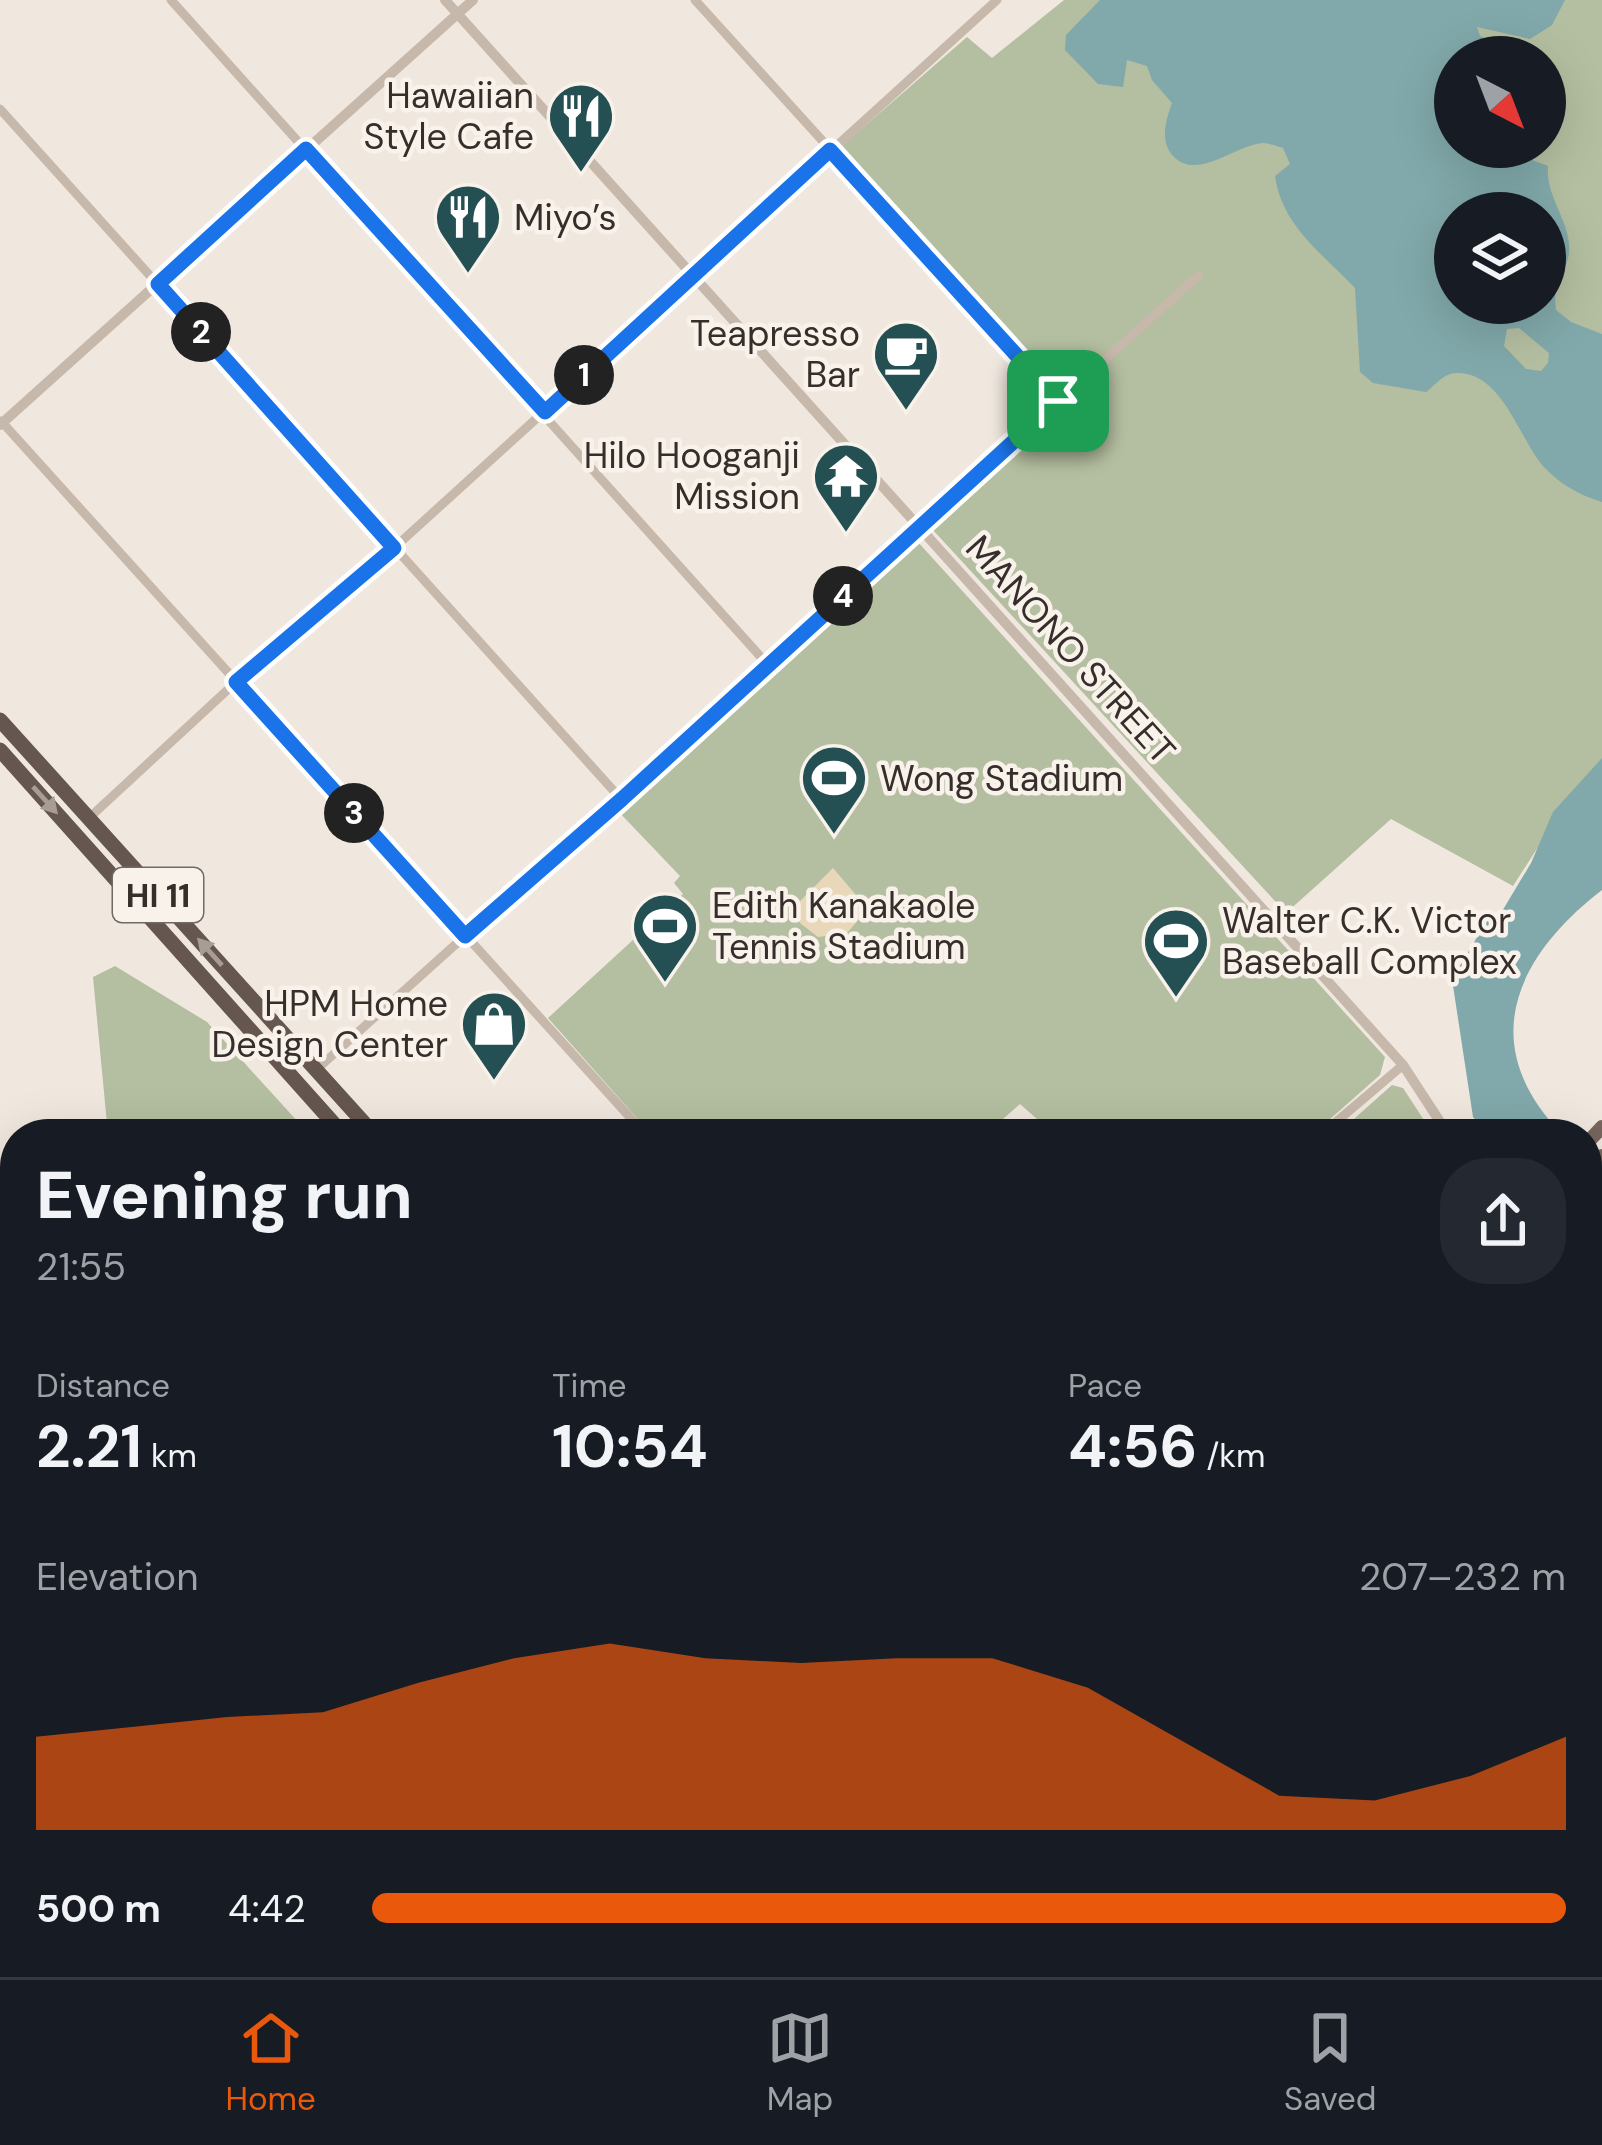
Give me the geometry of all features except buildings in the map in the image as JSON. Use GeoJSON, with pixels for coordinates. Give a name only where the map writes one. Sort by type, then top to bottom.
{"type":"FeatureCollection","features":[{"type":"Feature","properties":{"kind":"highway","name":"HI 11"},"geometry":{"type":"LineString","coordinates":[[0,720],[360,1119]]}},
{"type":"Feature","properties":{"kind":"highway","name":"HI 11"},"geometry":{"type":"LineString","coordinates":[[0,750],[329,1119]]}},
{"type":"Feature","properties":{"kind":"highway"},"geometry":{"type":"LineString","coordinates":[[280,1062],[316,1070],[333,1119]]}},
{"type":"Feature","properties":{"kind":"street"},"geometry":{"type":"LineString","coordinates":[[171,0],[768,665]]}},
{"type":"Feature","properties":{"kind":"street","name":"MANONO STREET"},"geometry":{"type":"LineString","coordinates":[[446,0],[1403,1065],[1438,1119]]}},
{"type":"Feature","properties":{"kind":"street"},"geometry":{"type":"LineString","coordinates":[[473,0],[1,422],[631,1119]]}},
{"type":"Feature","properties":{"kind":"street"},"geometry":{"type":"LineString","coordinates":[[695,0],[1058,401]]}},
{"type":"Feature","properties":{"kind":"street"},"geometry":{"type":"LineString","coordinates":[[89,818],[997,0]]}},
{"type":"Feature","properties":{"kind":"street"},"geometry":{"type":"LineString","coordinates":[[0,109],[622,799]]}},
{"type":"Feature","properties":{"kind":"street"},"geometry":{"type":"LineString","coordinates":[[316,1070],[1198,275]]}},
{"type":"Feature","properties":{"kind":"street"},"geometry":{"type":"LineString","coordinates":[[1340,1119],[1403,1065]]}},
{"type":"Feature","properties":{"kind":"green space"},"geometry":{"type":"Polygon","coordinates":[[[1064,0],[1602,0],[1602,885],[1540,844],[1513,886],[1391,819],[1286,913],[932,529],[1067,402],[846,162],[843,145],[967,37],[992,58],[1064,0]]]}},
{"type":"Feature","properties":{"kind":"green space"},"geometry":{"type":"Polygon","coordinates":[[[917,541],[1385,1057],[1380,1075],[1330,1119],[1037,1119],[1020,1104],[1003,1119],[638,1119],[548,1018],[683,894],[674,883],[680,876],[616,809],[917,541]]]}},
{"type":"Feature","properties":{"kind":"green space"},"geometry":{"type":"Polygon","coordinates":[[[115,966],[207,1022],[295,1119],[107,1119],[93,977],[115,966]]]}},
{"type":"Feature","properties":{"kind":"green space"},"geometry":{"type":"Polygon","coordinates":[[[1392,1085],[1403,1088],[1423,1119],[1354,1119],[1392,1085]]]}},
{"type":"Feature","properties":{"kind":"sand"},"geometry":{"type":"Polygon","coordinates":[[[833,868],[868,909],[847,933],[818,937],[791,910],[833,868]]]}},
{"type":"Feature","properties":{"kind":"water"},"geometry":{"type":"Polygon","coordinates":[[[1100,0],[1565,0],[1552,25],[1535,36],[1477,27],[1480,36],[1434,36],[1434,168],[1548,168],[1552,192],[1434,192],[1434,324],[1566,324],[1566,318],[1602,334],[1602,502],[1551,474],[1498,396],[1473,376],[1448,375],[1426,392],[1373,383],[1360,372],[1355,288],[1305,238],[1286,210],[1275,176],[1290,164],[1283,148],[1264,143],[1206,163],[1184,163],[1169,151],[1165,138],[1172,103],[1152,80],[1147,66],[1127,60],[1123,87],[1098,84],[1065,50],[1066,35],[1100,0]],[[1519,328],[1507,329],[1504,346],[1526,369],[1541,371],[1549,353],[1519,328]]]}},
{"type":"Feature","properties":{"kind":"water"},"geometry":{"type":"Polygon","coordinates":[[[1602,758],[1602,890],[1547,944],[1528,973],[1517,1004],[1513,1035],[1519,1068],[1550,1119],[1475,1119],[1452,979],[1491,914],[1498,918],[1531,863],[1553,812],[1602,758]]]}},
{"type":"Feature","properties":{"kind":"place","name":"Hawaiian Style Cafe"},"geometry":{"type":"Point","coordinates":[581,175]}},
{"type":"Feature","properties":{"kind":"place","name":"Miyo’s"},"geometry":{"type":"Point","coordinates":[468,276]}},
{"type":"Feature","properties":{"kind":"place","name":"Teapresso Bar"},"geometry":{"type":"Point","coordinates":[906,413]}},
{"type":"Feature","properties":{"kind":"place","name":"Hilo Hooganji Mission"},"geometry":{"type":"Point","coordinates":[846,535]}},
{"type":"Feature","properties":{"kind":"place","name":"Wong Stadium"},"geometry":{"type":"Point","coordinates":[834,837]}},
{"type":"Feature","properties":{"kind":"place","name":"Edith Kanakaole Tennis Stadium"},"geometry":{"type":"Point","coordinates":[665,985]}},
{"type":"Feature","properties":{"kind":"place","name":"Walter C.K. Victor Baseball Complex"},"geometry":{"type":"Point","coordinates":[1176,1000]}},
{"type":"Feature","properties":{"kind":"place","name":"HPM Home Design Center"},"geometry":{"type":"Point","coordinates":[494,1083]}},
{"type":"Feature","properties":{"kind":"route"},"geometry":{"type":"LineString","coordinates":[[306,149],[545,412],[830,150],[1058,401],[465,936],[236,682],[394,548],[158,284],[306,149]]}}]}
